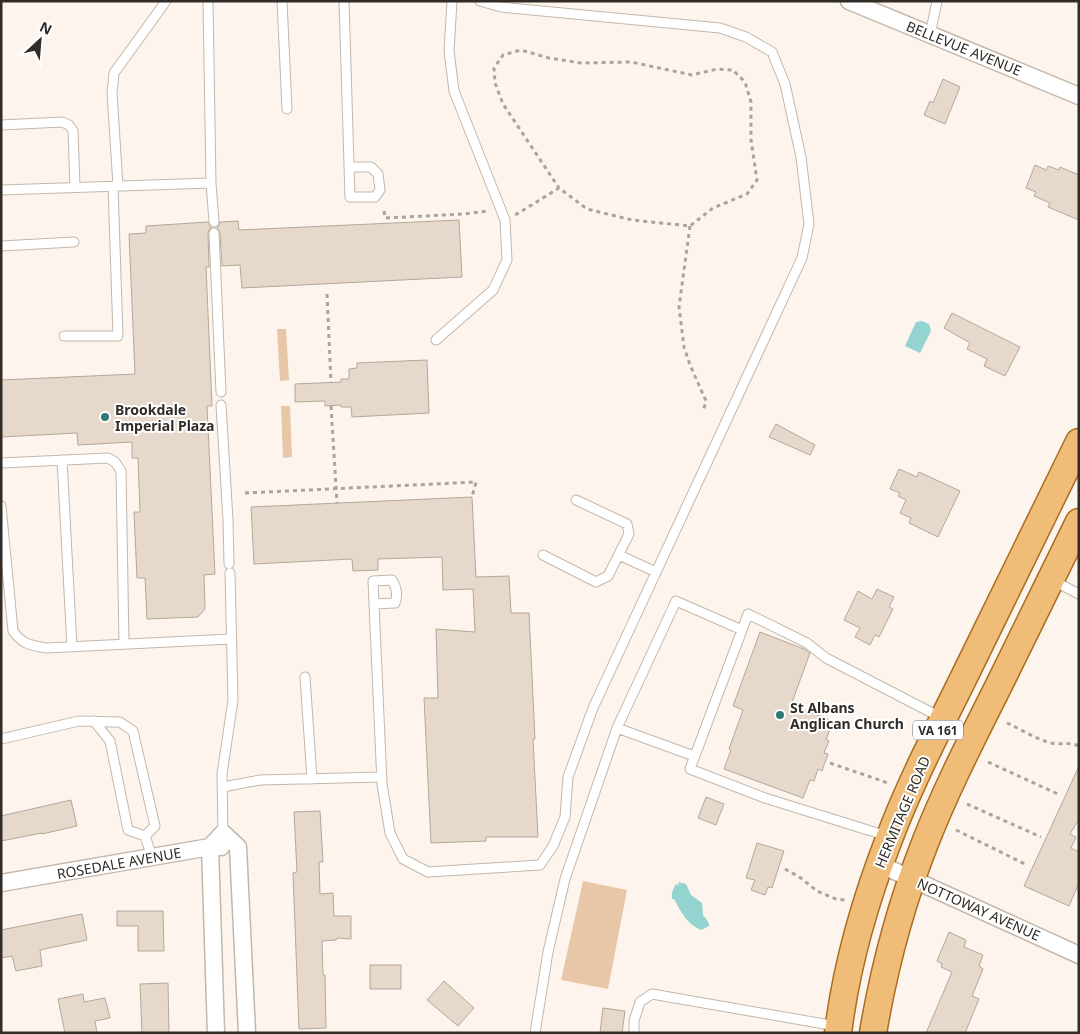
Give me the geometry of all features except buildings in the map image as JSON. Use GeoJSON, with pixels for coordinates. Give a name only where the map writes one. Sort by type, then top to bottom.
{"type":"FeatureCollection","features":[{"type":"Feature","properties":{"kind":"main road","name":"HERMITAGE ROAD"},"geometry":{"type":"LineString","coordinates":[[838,1030],[856,941],[889,837],[921,766],[1079,442]]}},
{"type":"Feature","properties":{"kind":"main road","name":"VA 161"},"geometry":{"type":"LineString","coordinates":[[873,1033],[893,940],[925,842],[953,778],[1079,522]]}},
{"type":"Feature","properties":{"kind":"street","name":"BELLEVUE AVENUE"},"geometry":{"type":"LineString","coordinates":[[849,1],[1079,96]]}},
{"type":"Feature","properties":{"kind":"street"},"geometry":{"type":"LineString","coordinates":[[216,1033],[210,847],[223,833],[238,847],[247,1033]]}},
{"type":"Feature","properties":{"kind":"street","name":"ROSEDALE AVENUE"},"geometry":{"type":"LineString","coordinates":[[1,883],[210,847],[238,847]]}},
{"type":"Feature","properties":{"kind":"street","name":"NOTTOWAY AVENUE"},"geometry":{"type":"LineString","coordinates":[[879,864],[1079,955]]}},
{"type":"Feature","properties":{"kind":"lane"},"geometry":{"type":"LineString","coordinates":[[64,336],[118,336],[112,93],[114,73],[166,1]]}},
{"type":"Feature","properties":{"kind":"lane"},"geometry":{"type":"LineString","coordinates":[[208,1],[211,184],[214,222]]}},
{"type":"Feature","properties":{"kind":"lane"},"geometry":{"type":"LineString","coordinates":[[282,1],[287,109]]}},
{"type":"Feature","properties":{"kind":"lane"},"geometry":{"type":"LineString","coordinates":[[344,1],[350,197],[375,197],[380,190],[378,174],[371,167],[350,167]]}},
{"type":"Feature","properties":{"kind":"lane"},"geometry":{"type":"LineString","coordinates":[[436,340],[493,290],[506,260],[505,220],[454,91],[449,51],[452,1]]}},
{"type":"Feature","properties":{"kind":"lane"},"geometry":{"type":"LineString","coordinates":[[374,604],[382,777],[390,832],[403,859],[428,872],[540,865],[553,846],[565,817],[568,777],[593,708],[802,258],[809,224],[801,157],[785,84],[772,52],[746,37],[720,28],[501,6],[480,1]]}},
{"type":"Feature","properties":{"kind":"lane"},"geometry":{"type":"LineString","coordinates":[[930,35],[937,1]]}},
{"type":"Feature","properties":{"kind":"lane"},"geometry":{"type":"LineString","coordinates":[[1,125],[62,122],[69,125],[73,131],[75,188]]}},
{"type":"Feature","properties":{"kind":"lane"},"geometry":{"type":"LineString","coordinates":[[1,190],[211,184]]}},
{"type":"Feature","properties":{"kind":"lane"},"geometry":{"type":"LineString","coordinates":[[214,234],[221,392]]}},
{"type":"Feature","properties":{"kind":"lane"},"geometry":{"type":"LineString","coordinates":[[1,246],[74,242]]}},
{"type":"Feature","properties":{"kind":"lane"},"geometry":{"type":"LineString","coordinates":[[221,405],[230,569],[233,700],[222,774],[223,833]]}},
{"type":"Feature","properties":{"kind":"lane"},"geometry":{"type":"LineString","coordinates":[[1,464],[108,458],[115,462],[121,471],[124,644]]}},
{"type":"Feature","properties":{"kind":"lane"},"geometry":{"type":"LineString","coordinates":[[62,460],[72,647]]}},
{"type":"Feature","properties":{"kind":"lane"},"geometry":{"type":"LineString","coordinates":[[543,555],[596,582],[608,576],[629,534],[627,524],[576,500]]}},
{"type":"Feature","properties":{"kind":"lane"},"geometry":{"type":"LineString","coordinates":[[1,506],[13,631],[18,639],[25,644],[46,648],[231,639]]}},
{"type":"Feature","properties":{"kind":"lane"},"geometry":{"type":"LineString","coordinates":[[619,555],[656,572]]}},
{"type":"Feature","properties":{"kind":"lane"},"geometry":{"type":"LineString","coordinates":[[1051,579],[1079,594]]}},
{"type":"Feature","properties":{"kind":"lane"},"geometry":{"type":"LineString","coordinates":[[534,1033],[548,952],[565,879],[618,728],[676,601],[742,630]]}},
{"type":"Feature","properties":{"kind":"lane"},"geometry":{"type":"LineString","coordinates":[[889,837],[765,798],[690,769],[748,614],[807,643],[826,658],[944,719]]}},
{"type":"Feature","properties":{"kind":"lane"},"geometry":{"type":"LineString","coordinates":[[305,677],[312,779]]}},
{"type":"Feature","properties":{"kind":"lane"},"geometry":{"type":"LineString","coordinates":[[1,738],[79,721],[120,722],[134,731],[155,826],[145,836]]}},
{"type":"Feature","properties":{"kind":"lane"},"geometry":{"type":"LineString","coordinates":[[94,721],[110,741],[128,830],[145,836]]}},
{"type":"Feature","properties":{"kind":"lane"},"geometry":{"type":"LineString","coordinates":[[618,728],[694,756]]}},
{"type":"Feature","properties":{"kind":"lane"},"geometry":{"type":"LineString","coordinates":[[222,786],[260,780],[382,777]]}},
{"type":"Feature","properties":{"kind":"lane"},"geometry":{"type":"LineString","coordinates":[[145,836],[152,857]]}},
{"type":"Feature","properties":{"kind":"lane"},"geometry":{"type":"LineString","coordinates":[[634,1033],[634,1021],[640,1002],[652,994],[838,1030]]}},
{"type":"Feature","properties":{"kind":"path"},"geometry":{"type":"LineString","coordinates":[[521,50],[549,58],[581,63],[631,62],[692,75],[717,69],[733,70],[745,82],[751,102],[751,140],[757,180],[747,194],[713,208],[690,226],[632,220],[587,208],[559,188],[503,104],[495,82],[494,68],[504,55],[521,50]]}},
{"type":"Feature","properties":{"kind":"path"},"geometry":{"type":"LineString","coordinates":[[384,210],[385,218],[464,214],[499,209],[517,214],[559,188]]}},
{"type":"Feature","properties":{"kind":"path"},"geometry":{"type":"LineString","coordinates":[[690,226],[679,307],[684,346],[706,401],[703,412]]}},
{"type":"Feature","properties":{"kind":"path"},"geometry":{"type":"LineString","coordinates":[[327,294],[331,382]]}},
{"type":"Feature","properties":{"kind":"path"},"geometry":{"type":"LineString","coordinates":[[332,406],[337,503]]}},
{"type":"Feature","properties":{"kind":"path"},"geometry":{"type":"LineString","coordinates":[[244,492],[476,482],[472,497]]}},
{"type":"Feature","properties":{"kind":"path"},"geometry":{"type":"LineString","coordinates":[[1007,723],[1048,742],[1055,744],[1069,742],[1079,746]]}},
{"type":"Feature","properties":{"kind":"path"},"geometry":{"type":"LineString","coordinates":[[988,762],[1060,795]]}},
{"type":"Feature","properties":{"kind":"path"},"geometry":{"type":"LineString","coordinates":[[830,763],[889,784]]}},
{"type":"Feature","properties":{"kind":"path"},"geometry":{"type":"LineString","coordinates":[[967,804],[1041,837]]}},
{"type":"Feature","properties":{"kind":"path"},"geometry":{"type":"LineString","coordinates":[[956,830],[1025,864]]}},
{"type":"Feature","properties":{"kind":"path"},"geometry":{"type":"LineString","coordinates":[[785,869],[801,878],[816,891],[836,899],[845,900]]}},
{"type":"Feature","properties":{"kind":"shaded area"},"geometry":{"type":"Polygon","coordinates":[[[277,329],[286,329],[289,380],[280,381],[277,329]]]}},
{"type":"Feature","properties":{"kind":"shaded area"},"geometry":{"type":"Polygon","coordinates":[[[281,406],[290,406],[292,457],[283,458],[281,406]]]}},
{"type":"Feature","properties":{"kind":"shaded area"},"geometry":{"type":"Polygon","coordinates":[[[583,881],[627,890],[608,989],[561,980],[583,881]]]}},
{"type":"Feature","properties":{"kind":"water"},"geometry":{"type":"Polygon","coordinates":[[[922,321],[929,324],[931,331],[920,353],[905,346],[916,322],[922,321]]]}},
{"type":"Feature","properties":{"kind":"water"},"geometry":{"type":"Polygon","coordinates":[[[678,882],[686,884],[691,895],[702,903],[703,915],[708,921],[709,926],[701,930],[696,927],[688,921],[674,899],[672,899],[674,887],[676,884],[679,886],[678,882]]]}},
{"type":"Feature","properties":{"kind":"place","name":"Brookdale Imperial Plaza"},"geometry":{"type":"Point","coordinates":[105,417]}},
{"type":"Feature","properties":{"kind":"place","name":"St Albans Anglican Church"},"geometry":{"type":"Point","coordinates":[780,715]}}]}
